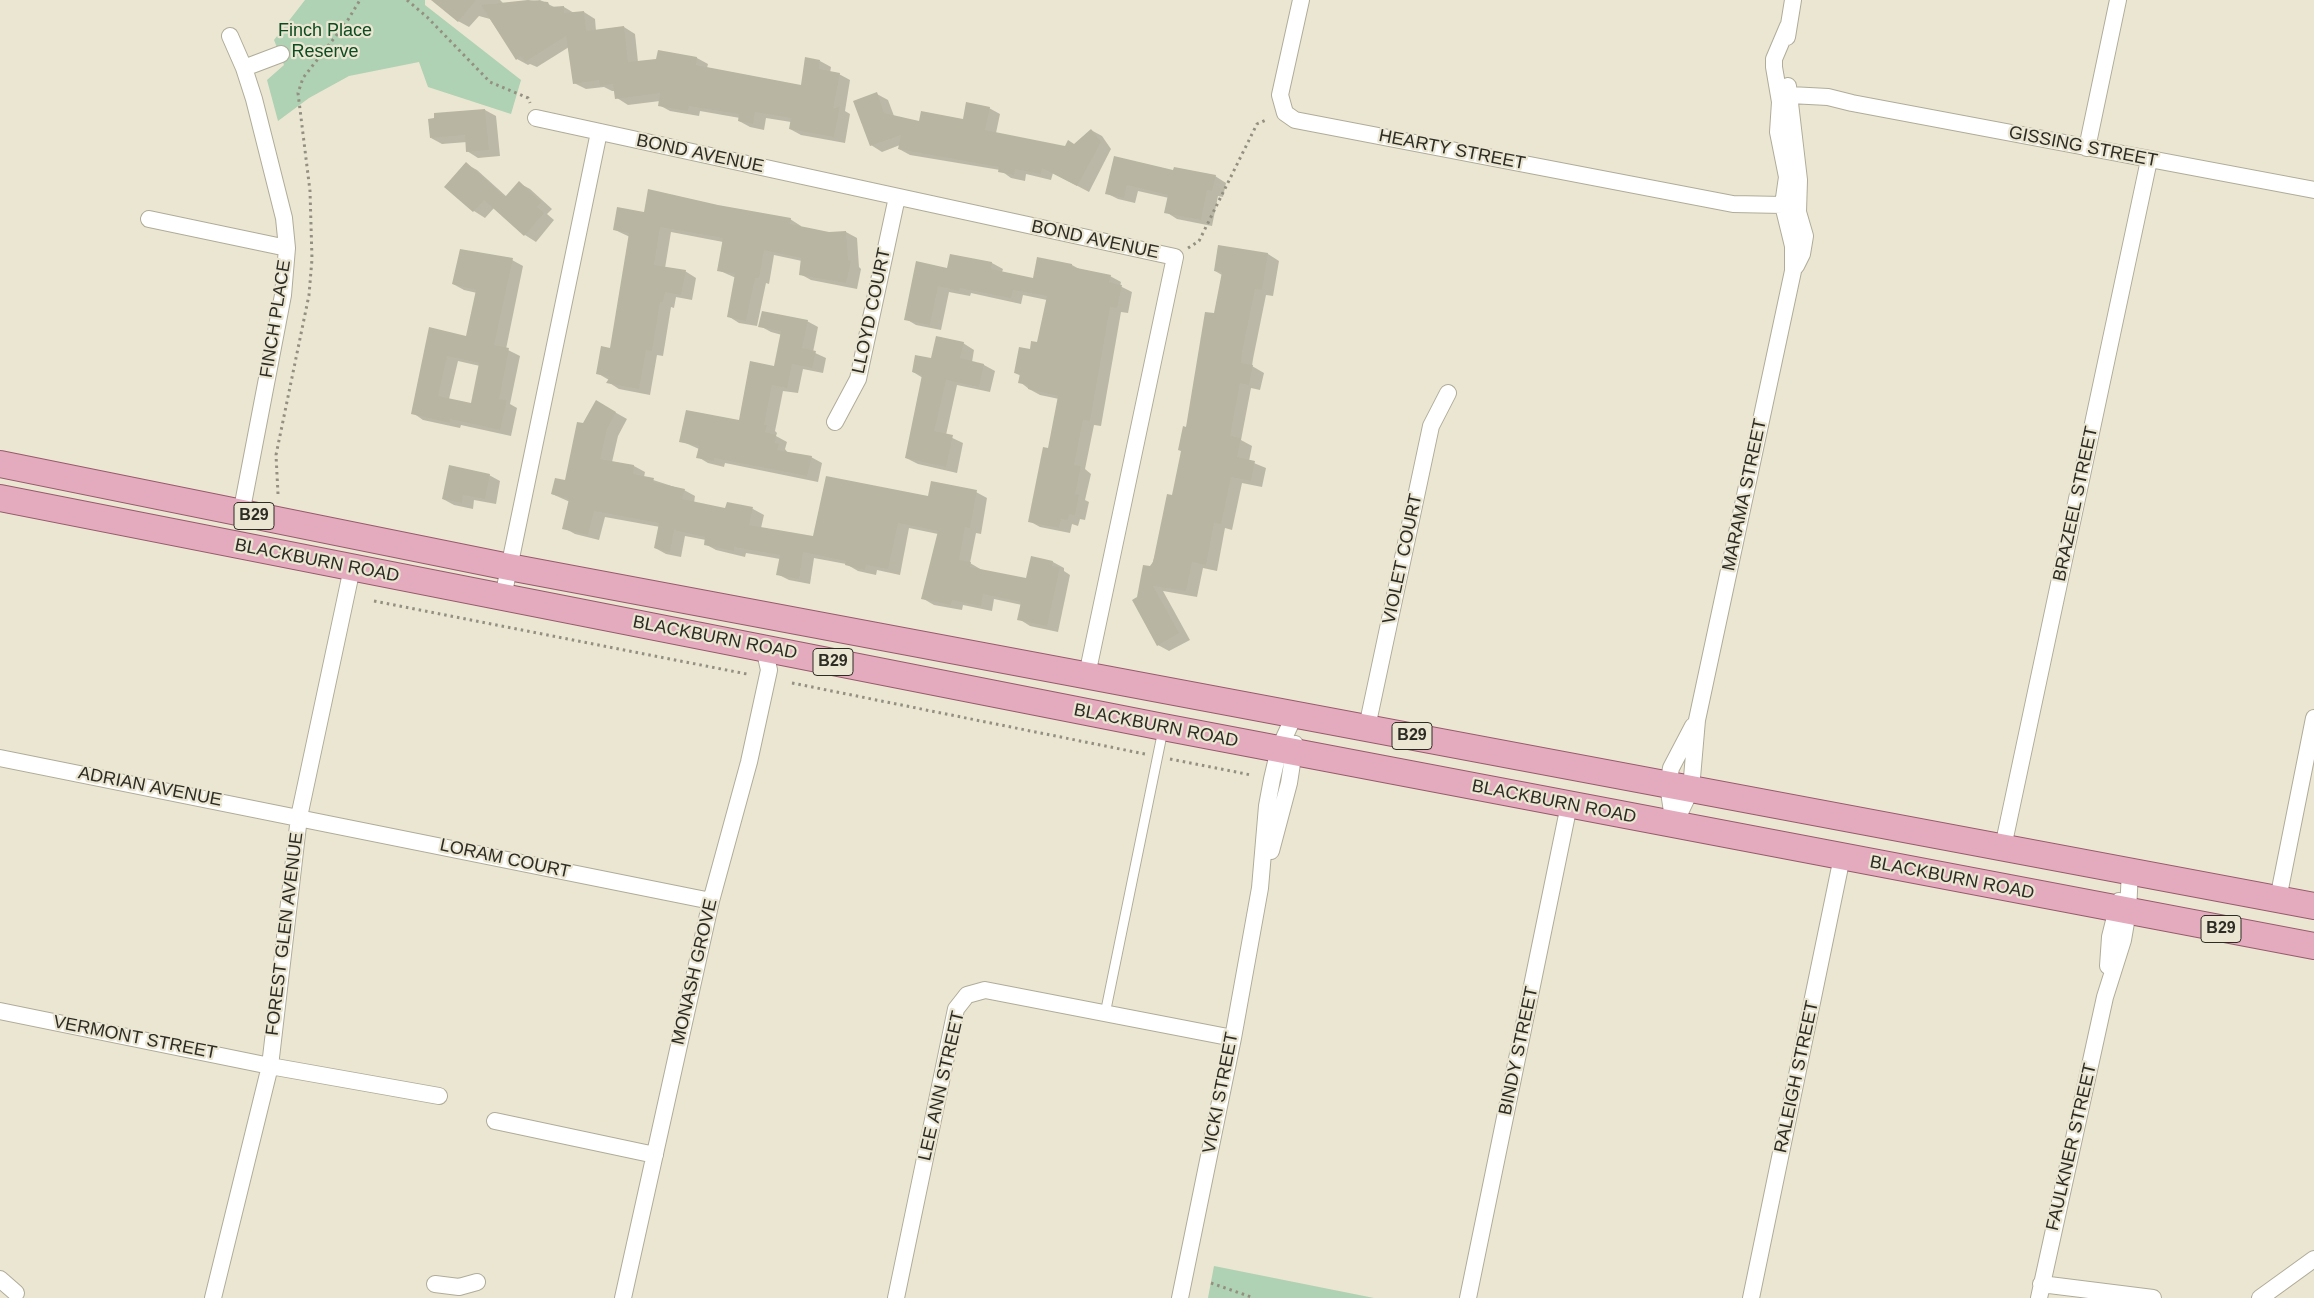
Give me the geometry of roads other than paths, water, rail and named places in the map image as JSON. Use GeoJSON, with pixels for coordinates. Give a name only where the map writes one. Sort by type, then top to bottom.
{"type":"FeatureCollection","features":[{"type":"Feature","properties":{"kind":"main road","name":"BLACKBURN ROAD"},"geometry":{"type":"LineString","coordinates":[[0,464],[509,567],[2314,906]]}},
{"type":"Feature","properties":{"kind":"main road","name":"BLACKBURN ROAD"},"geometry":{"type":"LineString","coordinates":[[0,498],[1163,727],[2314,946]]}},
{"type":"Feature","properties":{"kind":"street","name":"HEARTY STREET"},"geometry":{"type":"LineString","coordinates":[[1298,0],[1280,95],[1285,112],[1295,120],[1733,204],[1754,212],[1789,212]]}},
{"type":"Feature","properties":{"kind":"street","name":"MARAMA STREET"},"geometry":{"type":"LineString","coordinates":[[1680,787],[1697,720],[1793,271],[1793,246],[1789,212],[1799,180],[1787,100],[1784,63],[1793,0]]}},
{"type":"Feature","properties":{"kind":"street"},"geometry":{"type":"LineString","coordinates":[[2087,148],[2118,0]]}},
{"type":"Feature","properties":{"kind":"street","name":"FINCH PLACE"},"geometry":{"type":"LineString","coordinates":[[230,36],[244,68],[284,218],[287,248],[283,294],[241,514]]}},
{"type":"Feature","properties":{"kind":"street"},"geometry":{"type":"LineString","coordinates":[[244,68],[281,54]]}},
{"type":"Feature","properties":{"kind":"street","name":"GISSING STREET"},"geometry":{"type":"LineString","coordinates":[[1787,100],[1828,96],[1852,103],[2314,190]]}},
{"type":"Feature","properties":{"kind":"street","name":"BOND AVENUE"},"geometry":{"type":"LineString","coordinates":[[536,118],[1175,257],[1086,674]]}},
{"type":"Feature","properties":{"kind":"street"},"geometry":{"type":"LineString","coordinates":[[503,596],[599,132]]}},
{"type":"Feature","properties":{"kind":"street","name":"BRAZEEL STREET"},"geometry":{"type":"LineString","coordinates":[[2003,847],[2149,160]]}},
{"type":"Feature","properties":{"kind":"street","name":"LLOYD COURT"},"geometry":{"type":"LineString","coordinates":[[835,422],[858,379],[897,197]]}},
{"type":"Feature","properties":{"kind":"street"},"geometry":{"type":"LineString","coordinates":[[149,219],[287,248]]}},
{"type":"Feature","properties":{"kind":"street","name":"VIOLET COURT"},"geometry":{"type":"LineString","coordinates":[[1367,728],[1431,426],[1448,393]]}},
{"type":"Feature","properties":{"kind":"street","name":"FOREST GLEN AVENUE"},"geometry":{"type":"LineString","coordinates":[[213,1298],[270,1066],[299,817],[352,568]]}},
{"type":"Feature","properties":{"kind":"street","name":"MONASH GROVE"},"geometry":{"type":"LineString","coordinates":[[623,1298],[711,901],[749,762],[769,670],[764,648]]}},
{"type":"Feature","properties":{"kind":"street","name":"VICKI STREET"},"geometry":{"type":"LineString","coordinates":[[1180,1298],[1233,1038],[1260,888],[1283,810],[1287,751],[1296,714]]}},
{"type":"Feature","properties":{"kind":"street"},"geometry":{"type":"LineString","coordinates":[[2278,899],[2314,718]]}},
{"type":"Feature","properties":{"kind":"street","name":"MARAMA STREET"},"geometry":{"type":"LineString","coordinates":[[1680,787],[1671,768],[1697,720]]}},
{"type":"Feature","properties":{"kind":"street","name":"ADRIAN AVENUE"},"geometry":{"type":"LineString","coordinates":[[0,758],[299,817]]}},
{"type":"Feature","properties":{"kind":"street"},"geometry":{"type":"LineString","coordinates":[[1674,825],[1680,787]]}},
{"type":"Feature","properties":{"kind":"street"},"geometry":{"type":"LineString","coordinates":[[1674,825],[1680,787]]}},
{"type":"Feature","properties":{"kind":"street","name":"BINDY STREET"},"geometry":{"type":"LineString","coordinates":[[1468,1298],[1569,805]]}},
{"type":"Feature","properties":{"kind":"street","name":"LORAM COURT"},"geometry":{"type":"LineString","coordinates":[[299,817],[711,901]]}},
{"type":"Feature","properties":{"kind":"street","name":"RALEIGH STREET"},"geometry":{"type":"LineString","coordinates":[[1751,1298],[1842,857]]}},
{"type":"Feature","properties":{"kind":"street","name":"FAULKNER STREET"},"geometry":{"type":"LineString","coordinates":[[2040,1291],[2105,997],[2122,940],[2122,910],[2130,871]]}},
{"type":"Feature","properties":{"kind":"street","name":"LEE ANN STREET"},"geometry":{"type":"LineString","coordinates":[[896,1298],[956,1009],[968,995],[985,990],[1233,1038]]}},
{"type":"Feature","properties":{"kind":"street","name":"VERMONT STREET"},"geometry":{"type":"LineString","coordinates":[[0,1011],[270,1066],[438,1096]]}},
{"type":"Feature","properties":{"kind":"street"},"geometry":{"type":"LineString","coordinates":[[495,1121],[654,1155]]}},
{"type":"Feature","properties":{"kind":"street"},"geometry":{"type":"LineString","coordinates":[[2260,1298],[2314,1259]]}},
{"type":"Feature","properties":{"kind":"street"},"geometry":{"type":"LineString","coordinates":[[0,1279],[16,1293]]}},
{"type":"Feature","properties":{"kind":"street"},"geometry":{"type":"LineString","coordinates":[[435,1284],[458,1293],[477,1282]]}},
{"type":"Feature","properties":{"kind":"street"},"geometry":{"type":"LineString","coordinates":[[2040,1291],[2153,1298]]}},
{"type":"Feature","properties":{"kind":"lane"},"geometry":{"type":"LineString","coordinates":[[1104,1014],[1163,727]]}},
{"type":"Feature","properties":{"kind":"park label","name":"Finch Place Reserve"},"geometry":{"type":"Point","coordinates":[325,41]}}]}
